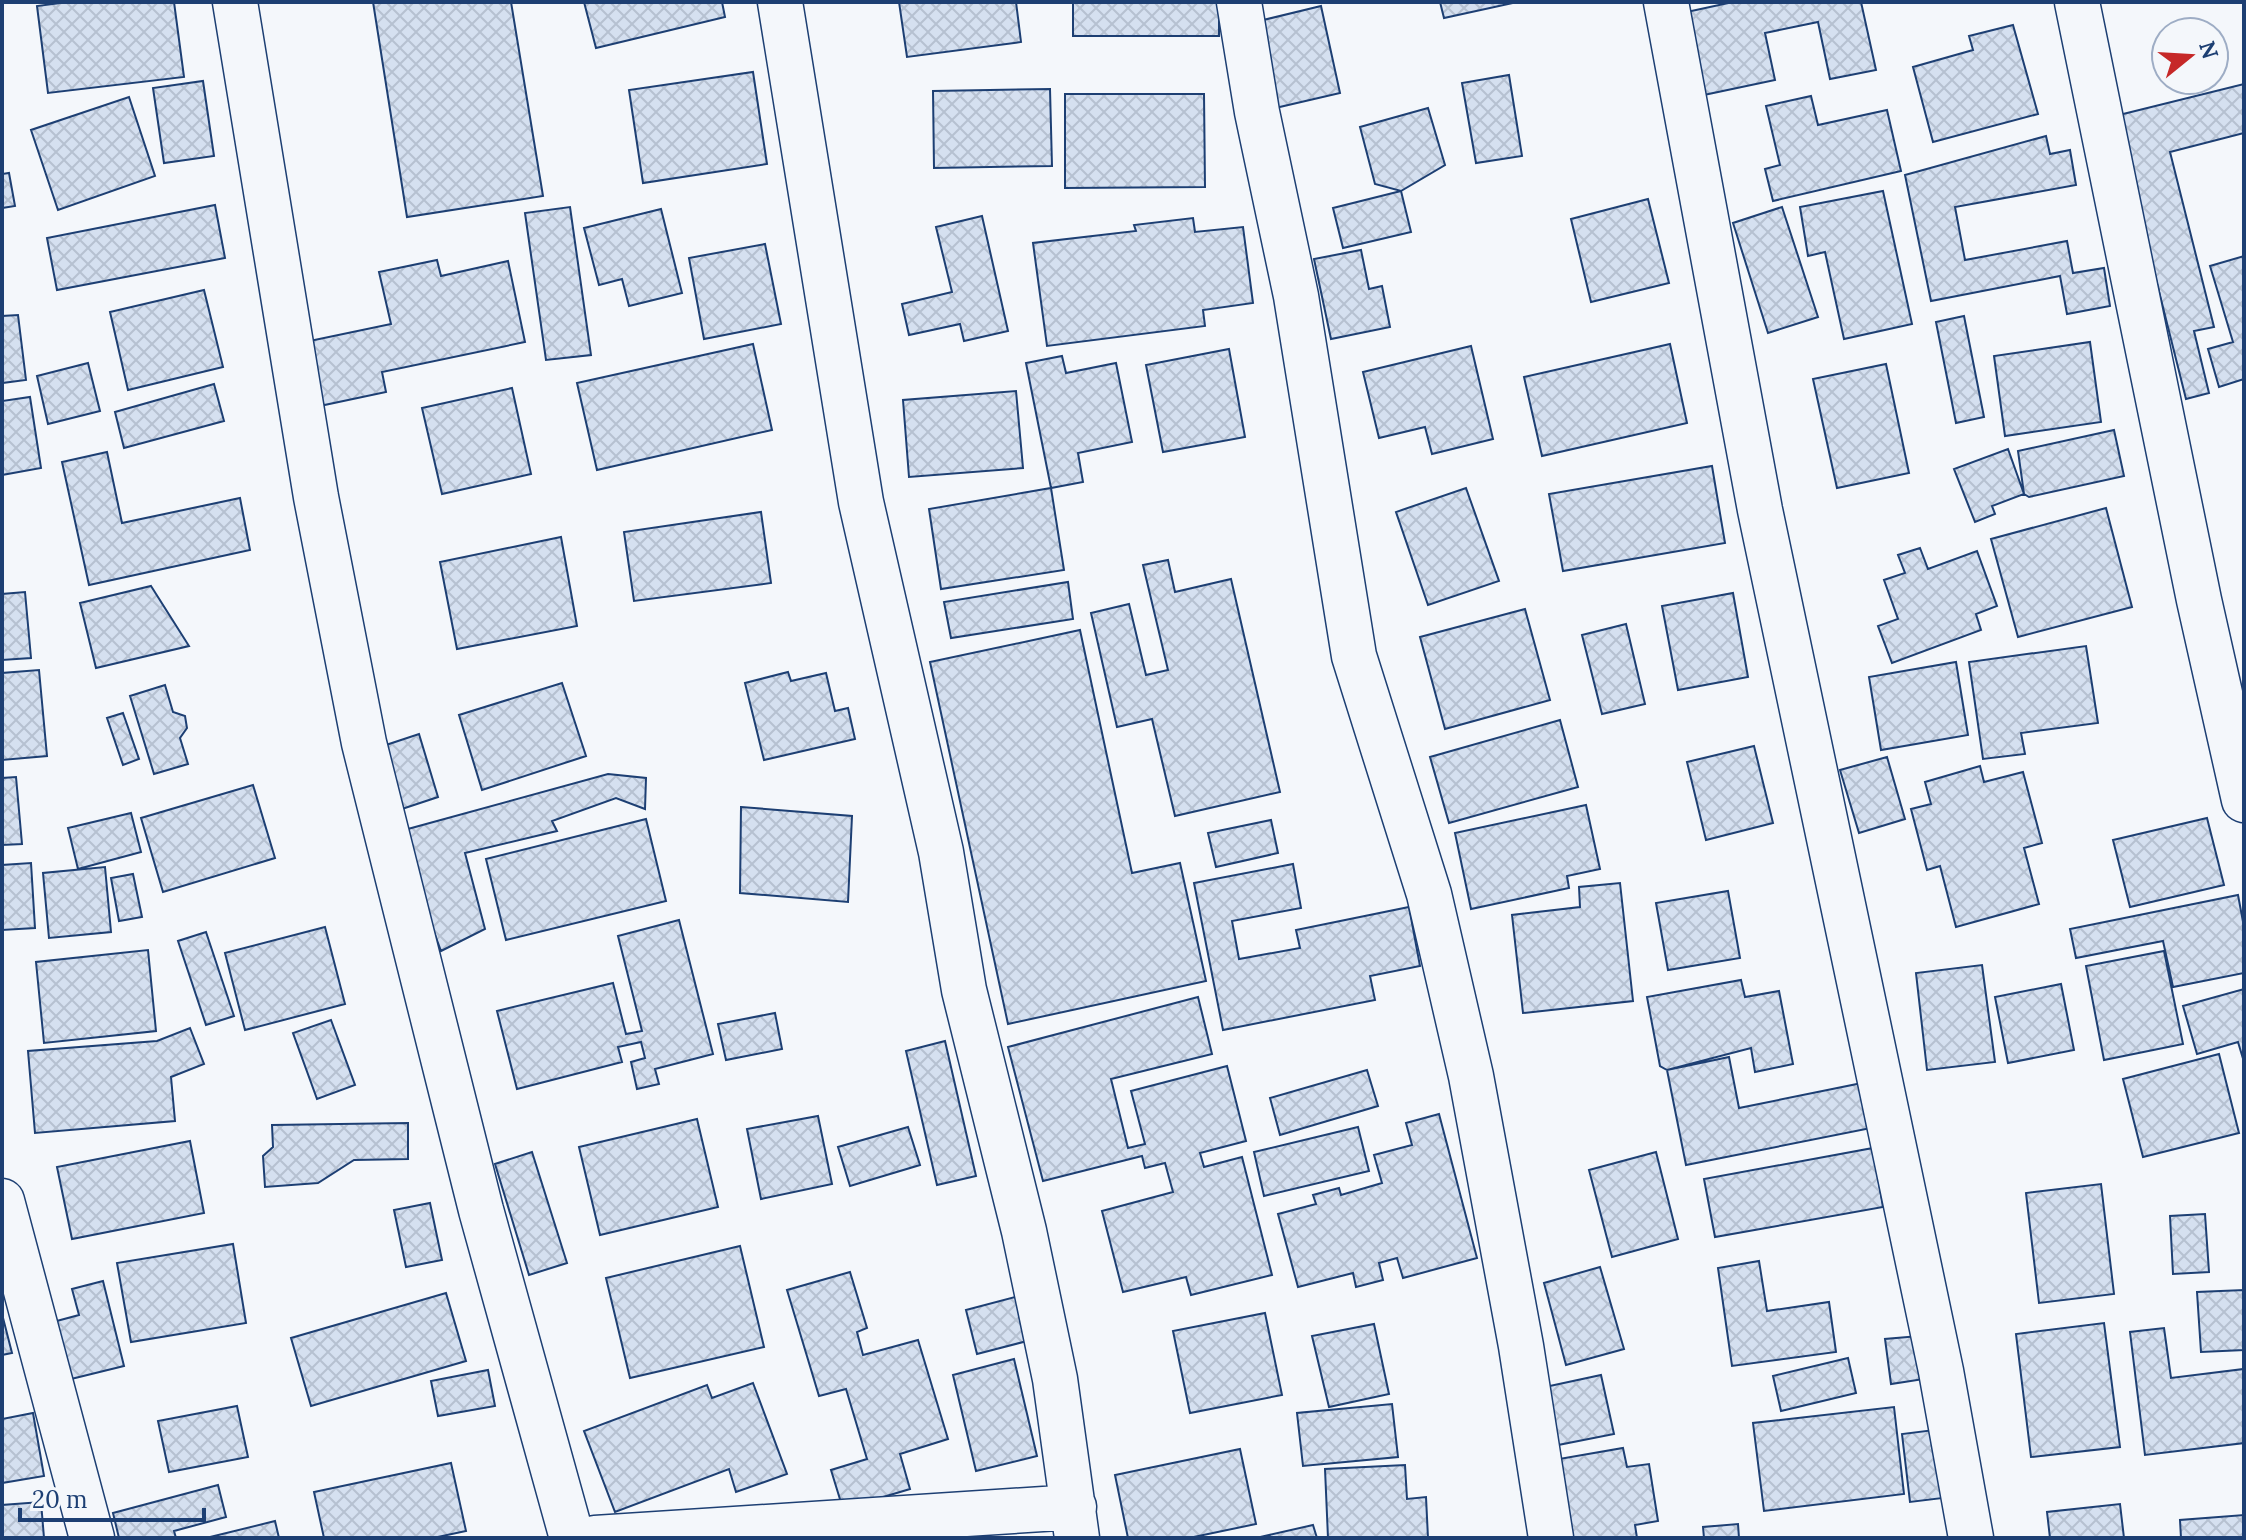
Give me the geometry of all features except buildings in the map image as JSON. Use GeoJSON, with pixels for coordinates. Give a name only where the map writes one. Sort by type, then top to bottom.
{"type":"FeatureCollection","features":[{"type":"Feature","properties":{"kind":"street"},"geometry":{"type":"LineString","coordinates":[[235,2],[313,482],[364,743],[481,1210],[572,1538]]}},
{"type":"Feature","properties":{"kind":"street"},"geometry":{"type":"LineString","coordinates":[[595,1538],[1076,1522],[1055,1379],[1024,1231],[964,990],[941,852],[861,502],[780,2]]}},
{"type":"Feature","properties":{"kind":"street"},"geometry":{"type":"LineString","coordinates":[[1239,2],[1257,112],[1296,296],[1354,656],[1429,894],[1471,1076],[1521,1346],[1551,1538]]}},
{"type":"Feature","properties":{"kind":"street"},"geometry":{"type":"LineString","coordinates":[[1666,2],[1760,510],[1944,1386],[1971,1538]]}},
{"type":"Feature","properties":{"kind":"street"},"geometry":{"type":"LineString","coordinates":[[2077,2],[2199,600],[2244,800]]}},
{"type":"Feature","properties":{"kind":"street"},"geometry":{"type":"LineString","coordinates":[[2,1201],[92,1538]]}}]}
